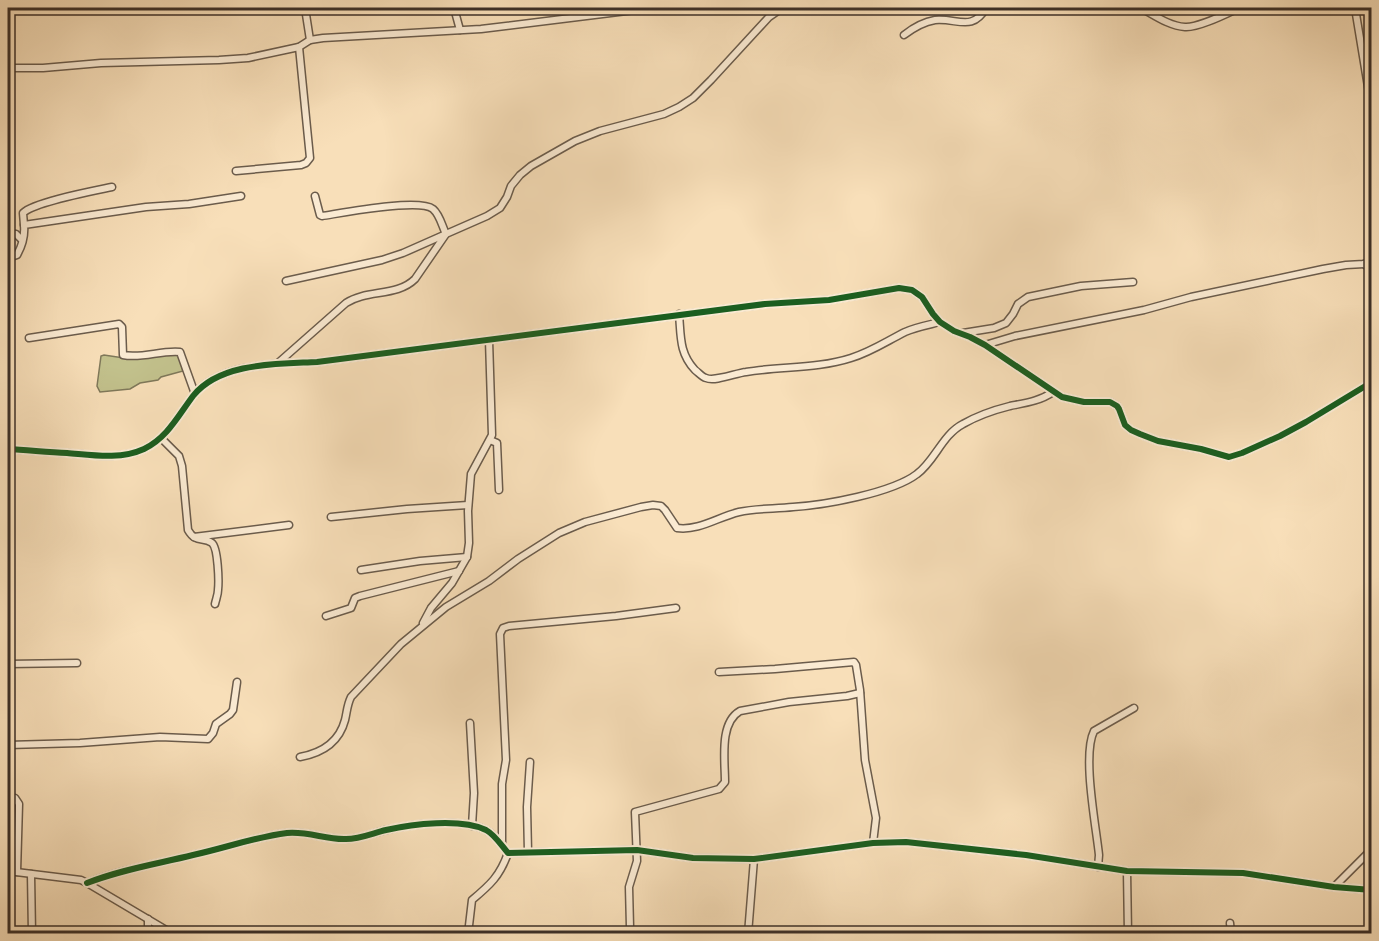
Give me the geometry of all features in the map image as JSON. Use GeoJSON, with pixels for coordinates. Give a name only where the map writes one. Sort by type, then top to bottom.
{"type":"FeatureCollection","features":[{"type":"Feature","properties":{"kind":"street"},"geometry":{"type":"LineString","coordinates":[[305,8],[310,40]]}},
{"type":"Feature","properties":{"kind":"street"},"geometry":{"type":"LineString","coordinates":[[454,8],[460,30]]}},
{"type":"Feature","properties":{"kind":"street"},"geometry":{"type":"LineString","coordinates":[[8,68],[219,60],[299,47],[310,40],[460,30],[651,8]]}},
{"type":"Feature","properties":{"kind":"street"},"geometry":{"type":"LineString","coordinates":[[286,281],[382,260],[487,216],[500,208],[511,186],[520,175],[554,152],[600,131],[664,114],[693,98],[770,17],[782,8]]}},
{"type":"Feature","properties":{"kind":"street"},"geometry":{"type":"LineString","coordinates":[[904,35],[932,21],[975,21],[986,8]]}},
{"type":"Feature","properties":{"kind":"street"},"geometry":{"type":"LineString","coordinates":[[1141,8],[1161,20],[1184,27],[1214,19],[1239,8]]}},
{"type":"Feature","properties":{"kind":"street"},"geometry":{"type":"LineString","coordinates":[[1354,8],[1371,111]]}},
{"type":"Feature","properties":{"kind":"street"},"geometry":{"type":"LineString","coordinates":[[236,171],[301,165],[310,158],[299,47]]}},
{"type":"Feature","properties":{"kind":"street"},"geometry":{"type":"LineString","coordinates":[[8,258],[17,255],[22,240],[23,213],[27,209],[54,200],[112,187]]}},
{"type":"Feature","properties":{"kind":"street"},"geometry":{"type":"LineString","coordinates":[[24,225],[241,195]]}},
{"type":"Feature","properties":{"kind":"street"},"geometry":{"type":"LineString","coordinates":[[315,196],[319,213],[322,216],[396,206],[424,205],[436,212],[446,234]]}},
{"type":"Feature","properties":{"kind":"street"},"geometry":{"type":"LineString","coordinates":[[8,232],[16,234],[22,240]]}},
{"type":"Feature","properties":{"kind":"street"},"geometry":{"type":"LineString","coordinates":[[278,363],[354,297],[397,290],[411,284],[446,234]]}},
{"type":"Feature","properties":{"kind":"street"},"geometry":{"type":"LineString","coordinates":[[986,345],[1015,336],[1144,310],[1191,297],[1371,261]]}},
{"type":"Feature","properties":{"kind":"street"},"geometry":{"type":"LineString","coordinates":[[1364,264],[1371,270]]}},
{"type":"Feature","properties":{"kind":"street"},"geometry":{"type":"LineString","coordinates":[[962,333],[1006,323],[1018,304],[1028,297],[1068,288],[1133,282]]}},
{"type":"Feature","properties":{"kind":"street"},"geometry":{"type":"LineString","coordinates":[[8,449],[113,455],[143,449],[161,438],[195,394],[204,386],[217,378],[248,367],[278,363],[317,362],[765,304],[829,300],[899,288],[917,293],[940,322],[986,345],[1062,397],[1084,402],[1110,402],[1117,406],[1125,425],[1131,430],[1158,441],[1229,457],[1297,427],[1371,382]]}},
{"type":"Feature","properties":{"kind":"street"},"geometry":{"type":"LineString","coordinates":[[679,314],[682,349],[685,356],[697,372],[709,380],[744,372],[810,367],[848,359],[869,352],[914,329],[940,322]]}},
{"type":"Feature","properties":{"kind":"street"},"geometry":{"type":"LineString","coordinates":[[29,339],[119,324],[122,327],[123,355],[180,352],[195,394]]}},
{"type":"Feature","properties":{"kind":"street"},"geometry":{"type":"LineString","coordinates":[[422,626],[431,608],[460,571],[467,557],[471,474],[490,440],[493,429],[489,340]]}},
{"type":"Feature","properties":{"kind":"street"},"geometry":{"type":"LineString","coordinates":[[300,757],[314,755],[336,739],[345,719],[347,704],[356,690],[422,626],[446,607],[489,581],[531,550],[574,526],[653,505],[661,506],[677,528],[685,529],[700,526],[740,511],[797,507],[891,488],[917,474],[927,465],[960,425],[991,412],[1041,399],[1053,392]]}},
{"type":"Feature","properties":{"kind":"street"},"geometry":{"type":"LineString","coordinates":[[161,438],[179,456],[182,466],[187,525],[192,537],[214,544],[219,574],[215,604]]}},
{"type":"Feature","properties":{"kind":"street"},"geometry":{"type":"LineString","coordinates":[[490,440],[496,443],[500,490]]}},
{"type":"Feature","properties":{"kind":"street"},"geometry":{"type":"LineString","coordinates":[[331,517],[468,505]]}},
{"type":"Feature","properties":{"kind":"street"},"geometry":{"type":"LineString","coordinates":[[192,537],[289,525]]}},
{"type":"Feature","properties":{"kind":"street"},"geometry":{"type":"LineString","coordinates":[[361,570],[467,557]]}},
{"type":"Feature","properties":{"kind":"street"},"geometry":{"type":"LineString","coordinates":[[326,616],[351,608],[355,598],[360,596],[460,571]]}},
{"type":"Feature","properties":{"kind":"street"},"geometry":{"type":"LineString","coordinates":[[502,845],[502,784],[506,760],[500,634],[503,628],[676,608]]}},
{"type":"Feature","properties":{"kind":"street"},"geometry":{"type":"LineString","coordinates":[[719,672],[854,662],[860,693],[866,769],[876,818],[873,843]]}},
{"type":"Feature","properties":{"kind":"street"},"geometry":{"type":"LineString","coordinates":[[8,664],[77,663]]}},
{"type":"Feature","properties":{"kind":"street"},"geometry":{"type":"LineString","coordinates":[[8,745],[160,737],[208,739],[216,724],[233,710],[237,682]]}},
{"type":"Feature","properties":{"kind":"street"},"geometry":{"type":"LineString","coordinates":[[626,933],[630,931],[629,887],[636,867],[635,812],[719,789],[725,782],[726,730],[734,714],[789,702],[860,693]]}},
{"type":"Feature","properties":{"kind":"street"},"geometry":{"type":"LineString","coordinates":[[1098,867],[1099,855],[1090,777],[1090,741],[1094,731],[1134,708]]}},
{"type":"Feature","properties":{"kind":"street"},"geometry":{"type":"LineString","coordinates":[[470,723],[474,793],[472,826]]}},
{"type":"Feature","properties":{"kind":"street"},"geometry":{"type":"LineString","coordinates":[[528,852],[527,815],[530,762]]}},
{"type":"Feature","properties":{"kind":"street"},"geometry":{"type":"LineString","coordinates":[[8,796],[15,798],[19,804],[17,872]]}},
{"type":"Feature","properties":{"kind":"street"},"geometry":{"type":"LineString","coordinates":[[87,883],[121,871],[183,858],[251,839],[289,833],[308,833],[344,840],[424,823],[472,826],[486,830],[493,834],[508,853]]}},
{"type":"Feature","properties":{"kind":"street"},"geometry":{"type":"LineString","coordinates":[[508,853],[637,850],[693,858],[754,859],[873,843],[906,842],[1026,855],[1127,871],[1243,873],[1334,887],[1371,890]]}},
{"type":"Feature","properties":{"kind":"street"},"geometry":{"type":"LineString","coordinates":[[1334,887],[1371,849]]}},
{"type":"Feature","properties":{"kind":"street"},"geometry":{"type":"LineString","coordinates":[[468,933],[472,900],[492,883],[508,853]]}},
{"type":"Feature","properties":{"kind":"street"},"geometry":{"type":"LineString","coordinates":[[748,933],[754,859]]}},
{"type":"Feature","properties":{"kind":"street"},"geometry":{"type":"LineString","coordinates":[[8,871],[81,880],[173,933]]}},
{"type":"Feature","properties":{"kind":"street"},"geometry":{"type":"LineString","coordinates":[[1127,871],[1128,933]]}},
{"type":"Feature","properties":{"kind":"street"},"geometry":{"type":"LineString","coordinates":[[31,874],[32,933]]}},
{"type":"Feature","properties":{"kind":"street"},"geometry":{"type":"LineString","coordinates":[[148,919],[148,933]]}},
{"type":"Feature","properties":{"kind":"street"},"geometry":{"type":"LineString","coordinates":[[1230,922],[1232,933]]}},
{"type":"Feature","properties":{"kind":"shaded area"},"geometry":{"type":"Polygon","coordinates":[[[178,353],[183,371],[161,377],[158,380],[140,383],[130,389],[100,392],[97,386],[101,356],[124,358],[178,353]]]}},
{"type":"Feature","properties":{"kind":"cycle path"},"geometry":{"type":"LineString","coordinates":[[8,449],[106,456],[125,455],[144,449],[172,426],[193,396],[204,385],[218,377],[250,367],[317,362],[765,304],[829,300],[899,288],[912,290],[922,297],[940,322],[985,345],[1062,397],[1084,402],[1110,402],[1117,406],[1125,425],[1131,430],[1158,441],[1229,457],[1280,436],[1372,382]]}},
{"type":"Feature","properties":{"kind":"cycle path"},"geometry":{"type":"LineString","coordinates":[[87,883],[127,870],[287,833],[351,839],[409,826],[450,823],[476,826],[486,830],[508,853],[637,850],[693,858],[754,859],[873,843],[906,842],[1026,855],[1127,871],[1243,873],[1334,887],[1372,890]]}}]}
